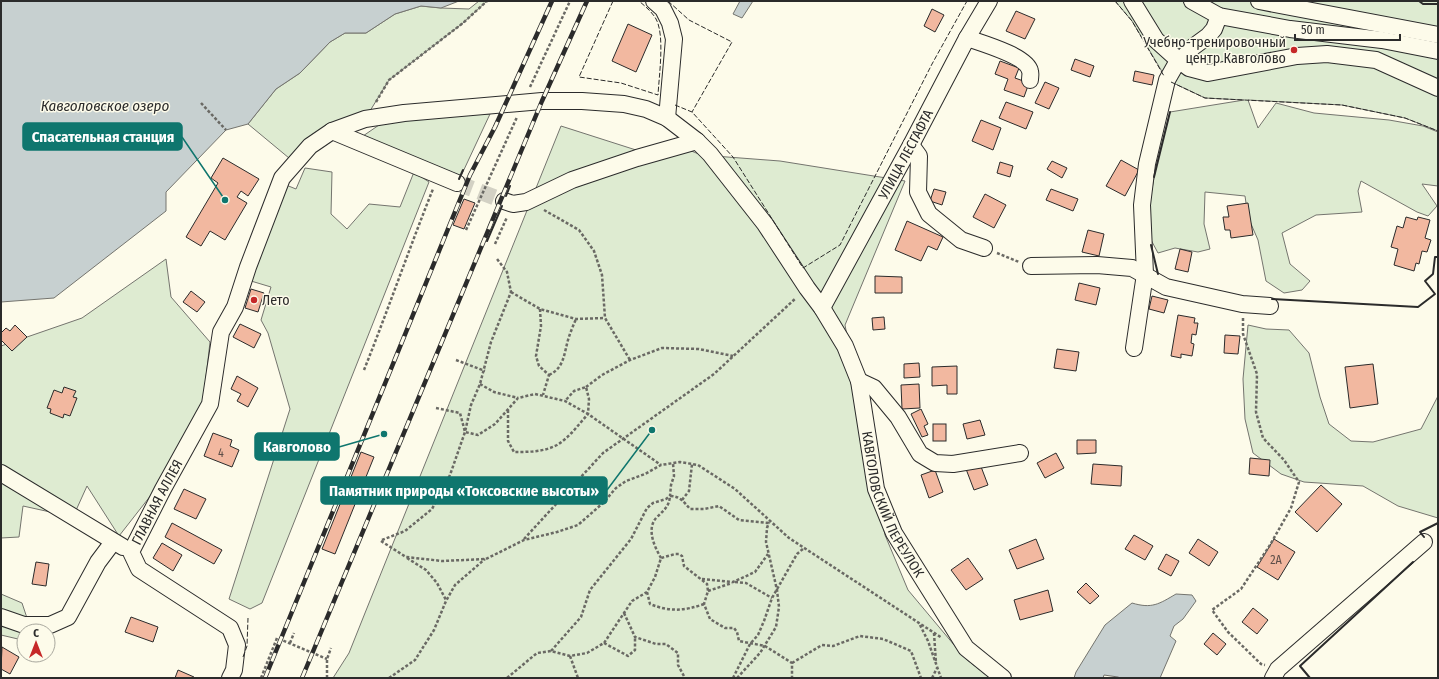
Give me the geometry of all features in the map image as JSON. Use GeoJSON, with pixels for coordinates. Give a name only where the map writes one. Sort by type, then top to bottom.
{"type":"FeatureCollection","features":[{"type":"Feature","properties":{"kind":"street"},"geometry":{"type":"LineString","coordinates":[[654,1],[663,9],[670,23],[674,39],[667,118]]}},
{"type":"Feature","properties":{"kind":"street","name":"УЛИЦА ЛЕСГАФТА"},"geometry":{"type":"LineString","coordinates":[[822,308],[911,145],[967,38],[989,1]]}},
{"type":"Feature","properties":{"kind":"street"},"geometry":{"type":"LineString","coordinates":[[1132,1],[1156,40],[1189,68],[1208,73],[1297,56],[1327,54],[1376,60],[1438,88]]}},
{"type":"Feature","properties":{"kind":"street"},"geometry":{"type":"LineString","coordinates":[[1192,1],[1219,16],[1290,29],[1382,40],[1438,51]]}},
{"type":"Feature","properties":{"kind":"street"},"geometry":{"type":"LineString","coordinates":[[1259,1],[1438,35]]}},
{"type":"Feature","properties":{"kind":"street"},"geometry":{"type":"LineString","coordinates":[[1134,348],[1145,274],[1142,205],[1148,164],[1167,80],[1175,66],[1193,47],[1208,36],[1214,29],[1219,16]]}},
{"type":"Feature","properties":{"kind":"street"},"geometry":{"type":"LineString","coordinates":[[967,38],[1017,57],[1026,64],[1030,70],[1030,80]]}},
{"type":"Feature","properties":{"kind":"street","name":"КАВГОЛОВСКИЙ ПЕРЕУЛОК"},"geometry":{"type":"LineString","coordinates":[[523,103],[542,101],[582,101],[624,104],[646,109],[667,118],[697,141],[710,154],[765,224],[822,308],[845,346],[859,381],[876,489],[894,533],[966,648],[1003,678]]}},
{"type":"Feature","properties":{"kind":"street","name":"ГЛАВНАЯ АЛЛЕЯ"},"geometry":{"type":"LineString","coordinates":[[230,678],[234,670],[237,645],[230,628],[139,569],[131,552],[163,489],[210,404],[221,332],[235,307],[248,267],[282,178],[310,146],[332,131],[365,120],[404,113],[523,103]]}},
{"type":"Feature","properties":{"kind":"street"},"geometry":{"type":"LineString","coordinates":[[332,131],[457,183]]}},
{"type":"Feature","properties":{"kind":"street"},"geometry":{"type":"LineString","coordinates":[[514,202],[637,158],[697,141]]}},
{"type":"Feature","properties":{"kind":"street"},"geometry":{"type":"LineString","coordinates":[[911,145],[918,156],[918,192],[928,214],[961,240],[984,248]]}},
{"type":"Feature","properties":{"kind":"street"},"geometry":{"type":"LineString","coordinates":[[1031,266],[1097,265],[1132,268],[1166,287],[1242,304],[1270,306]]}},
{"type":"Feature","properties":{"kind":"street"},"geometry":{"type":"LineString","coordinates":[[859,381],[874,388],[898,417],[920,454],[935,463],[953,464],[1020,453]]}},
{"type":"Feature","properties":{"kind":"street"},"geometry":{"type":"LineString","coordinates":[[1,473],[131,552]]}},
{"type":"Feature","properties":{"kind":"street"},"geometry":{"type":"LineString","coordinates":[[1,617],[24,625],[50,625],[68,617],[98,562],[113,542]]}},
{"type":"Feature","properties":{"kind":"street"},"geometry":{"type":"LineString","coordinates":[[1275,673],[1424,542]]}},
{"type":"Feature","properties":{"kind":"path"},"geometry":{"type":"LineString","coordinates":[[365,120],[389,80],[463,23],[488,1]]}},
{"type":"Feature","properties":{"kind":"path"},"geometry":{"type":"LineString","coordinates":[[466,230],[542,59],[570,1]]}},
{"type":"Feature","properties":{"kind":"path"},"geometry":{"type":"LineString","coordinates":[[201,103],[226,130]]}},
{"type":"Feature","properties":{"kind":"path"},"geometry":{"type":"LineString","coordinates":[[364,370],[393,296],[414,235],[439,176]]}},
{"type":"Feature","properties":{"kind":"path"},"geometry":{"type":"LineString","coordinates":[[495,244],[514,202],[552,213],[579,230],[594,252],[602,275],[605,318],[630,360]]}},
{"type":"Feature","properties":{"kind":"path"},"geometry":{"type":"LineString","coordinates":[[984,248],[1031,266]]}},
{"type":"Feature","properties":{"kind":"path"},"geometry":{"type":"LineString","coordinates":[[446,600],[437,583],[426,570],[382,540],[405,532],[432,509],[450,475],[480,384],[491,342],[511,292],[507,272],[497,259]]}},
{"type":"Feature","properties":{"kind":"path"},"geometry":{"type":"LineString","coordinates":[[524,540],[603,453],[714,374],[807,288]]}},
{"type":"Feature","properties":{"kind":"path"},"geometry":{"type":"LineString","coordinates":[[511,292],[540,309],[576,319],[605,318]]}},
{"type":"Feature","properties":{"kind":"path"},"geometry":{"type":"LineString","coordinates":[[1242,304],[1244,334],[1257,374],[1256,412],[1263,438],[1284,460],[1299,482],[1291,508],[1241,589],[1212,610],[1228,632],[1261,664],[1275,673]]}},
{"type":"Feature","properties":{"kind":"path"},"geometry":{"type":"LineString","coordinates":[[540,309],[540,326],[536,356],[539,366],[549,375]]}},
{"type":"Feature","properties":{"kind":"path"},"geometry":{"type":"LineString","coordinates":[[543,395],[549,375],[554,373],[564,359],[568,340],[576,319]]}},
{"type":"Feature","properties":{"kind":"path"},"geometry":{"type":"LineString","coordinates":[[565,401],[574,391],[586,387],[602,375],[630,360],[662,348],[699,349],[732,356]]}},
{"type":"Feature","properties":{"kind":"path"},"geometry":{"type":"LineString","coordinates":[[456,360],[484,371]]}},
{"type":"Feature","properties":{"kind":"path"},"geometry":{"type":"LineString","coordinates":[[480,384],[494,392],[518,398],[535,394],[565,401],[588,414],[661,465]]}},
{"type":"Feature","properties":{"kind":"path"},"geometry":{"type":"LineString","coordinates":[[508,409],[508,441],[514,452],[536,452],[557,445],[569,435],[588,414],[589,399],[586,387]]}},
{"type":"Feature","properties":{"kind":"path"},"geometry":{"type":"LineString","coordinates":[[465,432],[478,435],[495,424],[518,398]]}},
{"type":"Feature","properties":{"kind":"path"},"geometry":{"type":"LineString","coordinates":[[436,408],[460,413],[465,432]]}},
{"type":"Feature","properties":{"kind":"path"},"geometry":{"type":"LineString","coordinates":[[389,678],[415,660],[434,630],[446,600],[455,585],[486,558],[524,540],[578,525],[616,488],[626,481],[646,474],[661,465],[673,463],[698,465],[720,478],[789,538],[919,624],[942,638],[966,648]]}},
{"type":"Feature","properties":{"kind":"path"},"geometry":{"type":"LineString","coordinates":[[507,678],[537,653],[551,651],[570,656],[587,653],[604,643],[632,601],[647,592],[655,577],[661,558],[655,547],[651,529],[654,521],[669,504],[671,485],[674,476],[673,463]]}},
{"type":"Feature","properties":{"kind":"path"},"geometry":{"type":"LineString","coordinates":[[682,500],[689,491],[692,464]]}},
{"type":"Feature","properties":{"kind":"path"},"geometry":{"type":"LineString","coordinates":[[551,651],[581,617],[590,590],[631,539],[647,508],[653,503],[666,500],[670,496],[676,496],[690,509],[704,509],[719,506],[739,520],[770,521]]}},
{"type":"Feature","properties":{"kind":"path"},"geometry":{"type":"LineString","coordinates":[[737,678],[760,653],[776,627],[779,607],[777,590],[766,542],[767,528],[770,521]]}},
{"type":"Feature","properties":{"kind":"path"},"geometry":{"type":"LineString","coordinates":[[733,678],[750,644],[758,635],[772,598],[797,554],[804,548]]}},
{"type":"Feature","properties":{"kind":"path"},"geometry":{"type":"LineString","coordinates":[[708,591],[734,582],[755,572],[768,553]]}},
{"type":"Feature","properties":{"kind":"path"},"geometry":{"type":"LineString","coordinates":[[661,558],[679,554],[682,556],[684,566],[707,584],[708,591],[704,604],[710,619],[726,628],[734,628],[737,632],[739,641],[765,646],[770,651],[792,663]]}},
{"type":"Feature","properties":{"kind":"path"},"geometry":{"type":"LineString","coordinates":[[406,557],[442,561],[486,558]]}},
{"type":"Feature","properties":{"kind":"path"},"geometry":{"type":"LineString","coordinates":[[702,579],[746,582],[772,598]]}},
{"type":"Feature","properties":{"kind":"path"},"geometry":{"type":"LineString","coordinates":[[647,592],[650,604],[664,610],[690,609],[704,604]]}},
{"type":"Feature","properties":{"kind":"path"},"geometry":{"type":"LineString","coordinates":[[604,643],[628,656],[635,650],[635,637],[624,613]]}},
{"type":"Feature","properties":{"kind":"path"},"geometry":{"type":"LineString","coordinates":[[919,624],[928,641],[941,678]]}},
{"type":"Feature","properties":{"kind":"path"},"geometry":{"type":"LineString","coordinates":[[290,643],[294,633]]}},
{"type":"Feature","properties":{"kind":"path"},"geometry":{"type":"LineString","coordinates":[[932,678],[937,669],[934,633]]}},
{"type":"Feature","properties":{"kind":"path"},"geometry":{"type":"LineString","coordinates":[[792,663],[822,645],[833,646],[860,636],[883,639],[911,651],[921,678]]}},
{"type":"Feature","properties":{"kind":"path"},"geometry":{"type":"LineString","coordinates":[[635,637],[656,644],[666,644],[678,653],[678,665],[685,678]]}},
{"type":"Feature","properties":{"kind":"path"},"geometry":{"type":"LineString","coordinates":[[261,678],[277,638],[327,659]]}},
{"type":"Feature","properties":{"kind":"path"},"geometry":{"type":"LineString","coordinates":[[327,678],[327,659],[331,648]]}},
{"type":"Feature","properties":{"kind":"path"},"geometry":{"type":"LineString","coordinates":[[570,656],[578,678]]}},
{"type":"Feature","properties":{"kind":"path"},"geometry":{"type":"LineString","coordinates":[[792,663],[792,678]]}},
{"type":"Feature","properties":{"kind":"green space"},"geometry":{"type":"Polygon","coordinates":[[[479,1],[487,1],[463,23],[389,80],[365,119],[295,163],[248,124],[276,89],[300,73],[330,42],[345,33],[366,33],[395,14],[421,6],[469,9],[479,1]]]}},
{"type":"Feature","properties":{"kind":"green space"},"geometry":{"type":"Polygon","coordinates":[[[1115,1],[1438,1],[1438,131],[1405,118],[1342,105],[1248,100],[1258,128],[1276,103],[1314,113],[1389,120],[1423,126],[1438,132],[1438,186],[1422,184],[1437,206],[1428,216],[1417,212],[1361,181],[1358,191],[1362,212],[1316,215],[1282,233],[1290,264],[1310,281],[1302,290],[1284,293],[1266,281],[1258,240],[1248,217],[1245,196],[1205,192],[1204,224],[1210,249],[1198,252],[1175,248],[1158,253],[1150,238],[1149,205],[1156,167],[1170,112],[1244,100],[1205,98],[1167,80],[1132,21],[1115,1]]]}},
{"type":"Feature","properties":{"kind":"green space"},"geometry":{"type":"Polygon","coordinates":[[[490,114],[461,176],[363,136],[379,125],[406,119],[490,114]]]}},
{"type":"Feature","properties":{"kind":"green space"},"geometry":{"type":"Polygon","coordinates":[[[561,126],[636,150],[689,150],[701,155],[780,161],[905,181],[845,325],[885,535],[908,590],[965,658],[990,678],[333,678],[349,653],[561,126]]]}},
{"type":"Feature","properties":{"kind":"green space"},"geometry":{"type":"Polygon","coordinates":[[[305,168],[332,172],[331,214],[347,229],[369,204],[400,207],[414,172],[429,182],[262,603],[250,609],[229,599],[290,409],[268,333],[261,320],[271,287],[251,281],[286,185],[296,189],[305,168]]]}},
{"type":"Feature","properties":{"kind":"green space"},"geometry":{"type":"Polygon","coordinates":[[[166,259],[171,297],[210,342],[203,404],[155,490],[119,536],[87,486],[73,517],[23,506],[19,537],[1,538],[1,346],[82,318],[166,259]]]}},
{"type":"Feature","properties":{"kind":"green space"},"geometry":{"type":"Polygon","coordinates":[[[1248,325],[1266,329],[1289,330],[1309,353],[1320,397],[1329,424],[1351,441],[1373,442],[1421,429],[1438,396],[1438,518],[1398,506],[1363,486],[1304,482],[1281,474],[1253,453],[1245,419],[1243,379],[1248,325]]]}},
{"type":"Feature","properties":{"kind":"green space"},"geometry":{"type":"Polygon","coordinates":[[[1,594],[22,603],[29,623],[16,623],[16,639],[1,635],[1,594]]]}},
{"type":"Feature","properties":{"kind":"water","name":"Кавголовское озеро"},"geometry":{"type":"Polygon","coordinates":[[[1,1],[459,1],[441,8],[421,6],[395,14],[366,33],[345,33],[330,42],[300,73],[276,89],[248,124],[226,130],[166,192],[166,211],[54,298],[1,302],[1,1]]]}},
{"type":"Feature","properties":{"kind":"water"},"geometry":{"type":"Polygon","coordinates":[[[740,1],[753,1],[742,18],[733,14],[740,1]]]}},
{"type":"Feature","properties":{"kind":"water"},"geometry":{"type":"Polygon","coordinates":[[[1176,594],[1192,595],[1196,601],[1183,619],[1174,626],[1170,636],[1176,641],[1160,678],[1120,678],[1104,675],[1103,678],[1074,678],[1076,672],[1105,625],[1132,603],[1145,606],[1155,604],[1176,594]]]}},
{"type":"Feature","properties":{"kind":"building"},"geometry":{"type":"Polygon","coordinates":[[[932,9],[944,15],[935,32],[924,26],[932,9]]]}},
{"type":"Feature","properties":{"kind":"building"},"geometry":{"type":"Polygon","coordinates":[[[1016,11],[1035,19],[1025,39],[1006,31],[1016,11]]]}},
{"type":"Feature","properties":{"kind":"building"},"geometry":{"type":"Polygon","coordinates":[[[628,24],[652,35],[636,72],[612,61],[628,24]]]}},
{"type":"Feature","properties":{"kind":"building"},"geometry":{"type":"Polygon","coordinates":[[[1075,59],[1094,66],[1090,77],[1071,70],[1075,59]]]}},
{"type":"Feature","properties":{"kind":"building"},"geometry":{"type":"Polygon","coordinates":[[[1000,61],[1019,68],[1015,78],[1029,83],[1024,97],[1004,90],[1008,79],[995,74],[1000,61]]]}},
{"type":"Feature","properties":{"kind":"building"},"geometry":{"type":"Polygon","coordinates":[[[1135,71],[1154,75],[1152,85],[1133,81],[1135,71]]]}},
{"type":"Feature","properties":{"kind":"building"},"geometry":{"type":"Polygon","coordinates":[[[1045,82],[1059,88],[1049,109],[1035,103],[1045,82]]]}},
{"type":"Feature","properties":{"kind":"building"},"geometry":{"type":"Polygon","coordinates":[[[1006,102],[1033,112],[1026,129],[999,118],[1006,102]]]}},
{"type":"Feature","properties":{"kind":"building"},"geometry":{"type":"Polygon","coordinates":[[[981,120],[1001,128],[993,150],[972,141],[981,120]]]}},
{"type":"Feature","properties":{"kind":"building"},"geometry":{"type":"Polygon","coordinates":[[[223,158],[259,179],[248,196],[241,191],[237,197],[247,203],[225,240],[210,231],[201,246],[186,237],[218,183],[211,178],[223,158]]]}},
{"type":"Feature","properties":{"kind":"building"},"geometry":{"type":"Polygon","coordinates":[[[1121,160],[1139,170],[1125,196],[1106,186],[1121,160]]]}},
{"type":"Feature","properties":{"kind":"building"},"geometry":{"type":"Polygon","coordinates":[[[1052,161],[1067,168],[1062,178],[1047,169],[1052,161]]]}},
{"type":"Feature","properties":{"kind":"building"},"geometry":{"type":"Polygon","coordinates":[[[1000,162],[1013,166],[1010,177],[997,173],[1000,162]]]}},
{"type":"Feature","properties":{"kind":"building"},"geometry":{"type":"Polygon","coordinates":[[[934,189],[946,192],[942,205],[930,201],[934,189]]]}},
{"type":"Feature","properties":{"kind":"building"},"geometry":{"type":"Polygon","coordinates":[[[1051,189],[1078,199],[1073,211],[1046,200],[1051,189]]]}},
{"type":"Feature","properties":{"kind":"building"},"geometry":{"type":"Polygon","coordinates":[[[985,194],[1006,205],[994,228],[973,217],[985,194]]]}},
{"type":"Feature","properties":{"kind":"building"},"geometry":{"type":"Polygon","coordinates":[[[464,199],[475,203],[464,229],[453,225],[464,199]]]}},
{"type":"Feature","properties":{"kind":"building"},"geometry":{"type":"Polygon","coordinates":[[[1248,203],[1253,235],[1231,238],[1230,230],[1225,230],[1223,217],[1229,217],[1227,206],[1248,203]]]}},
{"type":"Feature","properties":{"kind":"building"},"geometry":{"type":"Polygon","coordinates":[[[1406,217],[1417,220],[1418,217],[1430,220],[1425,238],[1431,240],[1427,252],[1422,251],[1419,264],[1416,263],[1414,271],[1394,265],[1398,249],[1391,247],[1397,226],[1403,228],[1406,217]]]}},
{"type":"Feature","properties":{"kind":"building"},"geometry":{"type":"Polygon","coordinates":[[[907,221],[943,237],[937,250],[928,246],[921,261],[895,250],[907,221]]]}},
{"type":"Feature","properties":{"kind":"building"},"geometry":{"type":"Polygon","coordinates":[[[1088,230],[1104,234],[1099,256],[1082,252],[1088,230]]]}},
{"type":"Feature","properties":{"kind":"building"},"geometry":{"type":"Polygon","coordinates":[[[1180,249],[1192,252],[1188,272],[1175,269],[1180,249]]]}},
{"type":"Feature","properties":{"kind":"building"},"geometry":{"type":"Polygon","coordinates":[[[875,276],[902,277],[902,293],[875,293],[875,276]]]}},
{"type":"Feature","properties":{"kind":"building"},"geometry":{"type":"Polygon","coordinates":[[[1079,283],[1100,288],[1096,305],[1075,300],[1079,283]]]}},
{"type":"Feature","properties":{"kind":"building","name":"Лето"},"geometry":{"type":"Polygon","coordinates":[[[251,289],[264,293],[258,312],[245,308],[251,289]]]}},
{"type":"Feature","properties":{"kind":"building"},"geometry":{"type":"Polygon","coordinates":[[[191,291],[205,302],[197,312],[183,302],[191,291]]]}},
{"type":"Feature","properties":{"kind":"building"},"geometry":{"type":"Polygon","coordinates":[[[1152,296],[1168,300],[1164,313],[1149,309],[1152,296]]]}},
{"type":"Feature","properties":{"kind":"building"},"geometry":{"type":"Polygon","coordinates":[[[1178,315],[1195,318],[1194,323],[1198,323],[1196,335],[1192,334],[1191,343],[1194,344],[1192,356],[1181,354],[1181,358],[1171,356],[1178,315]]]}},
{"type":"Feature","properties":{"kind":"building"},"geometry":{"type":"Polygon","coordinates":[[[884,317],[885,329],[873,330],[872,318],[884,317]]]}},
{"type":"Feature","properties":{"kind":"building"},"geometry":{"type":"Polygon","coordinates":[[[240,324],[261,334],[254,348],[233,337],[240,324]]]}},
{"type":"Feature","properties":{"kind":"building"},"geometry":{"type":"Polygon","coordinates":[[[15,325],[27,337],[12,351],[1,340],[1,333],[6,328],[10,331],[15,325]]]}},
{"type":"Feature","properties":{"kind":"building"},"geometry":{"type":"Polygon","coordinates":[[[1225,335],[1240,336],[1238,354],[1224,353],[1225,335]]]}},
{"type":"Feature","properties":{"kind":"building"},"geometry":{"type":"Polygon","coordinates":[[[1057,349],[1079,352],[1076,371],[1054,368],[1057,349]]]}},
{"type":"Feature","properties":{"kind":"building"},"geometry":{"type":"Polygon","coordinates":[[[919,363],[920,377],[904,378],[904,364],[919,363]]]}},
{"type":"Feature","properties":{"kind":"building"},"geometry":{"type":"Polygon","coordinates":[[[1373,364],[1378,404],[1350,408],[1345,367],[1373,364]]]}},
{"type":"Feature","properties":{"kind":"building"},"geometry":{"type":"Polygon","coordinates":[[[957,366],[957,394],[947,394],[947,385],[932,386],[932,367],[957,366]]]}},
{"type":"Feature","properties":{"kind":"building"},"geometry":{"type":"Polygon","coordinates":[[[237,376],[258,388],[248,407],[237,401],[241,394],[231,389],[237,376]]]}},
{"type":"Feature","properties":{"kind":"building"},"geometry":{"type":"Polygon","coordinates":[[[919,384],[920,408],[902,409],[901,385],[919,384]]]}},
{"type":"Feature","properties":{"kind":"building"},"geometry":{"type":"Polygon","coordinates":[[[64,387],[76,391],[73,397],[77,398],[70,416],[64,414],[63,418],[50,413],[51,409],[47,408],[54,390],[62,393],[64,387]]]}},
{"type":"Feature","properties":{"kind":"building"},"geometry":{"type":"Polygon","coordinates":[[[921,409],[928,424],[924,426],[928,435],[922,437],[911,414],[921,409]]]}},
{"type":"Feature","properties":{"kind":"building"},"geometry":{"type":"Polygon","coordinates":[[[980,420],[985,435],[967,439],[963,424],[980,420]]]}},
{"type":"Feature","properties":{"kind":"building"},"geometry":{"type":"Polygon","coordinates":[[[933,424],[946,424],[946,441],[933,441],[933,424]]]}},
{"type":"Feature","properties":{"kind":"building"},"geometry":{"type":"Polygon","coordinates":[[[213,433],[232,440],[230,446],[239,450],[232,467],[204,456],[213,433]]]}},
{"type":"Feature","properties":{"kind":"building"},"geometry":{"type":"Polygon","coordinates":[[[1077,440],[1096,440],[1096,453],[1077,454],[1077,440]]]}},
{"type":"Feature","properties":{"kind":"building"},"geometry":{"type":"Polygon","coordinates":[[[361,452],[374,457],[335,554],[322,549],[361,452]]]}},
{"type":"Feature","properties":{"kind":"building"},"geometry":{"type":"Polygon","coordinates":[[[1056,453],[1064,468],[1045,478],[1037,463],[1056,453]]]}},
{"type":"Feature","properties":{"kind":"building"},"geometry":{"type":"Polygon","coordinates":[[[1250,458],[1270,460],[1269,476],[1249,474],[1250,458]]]}},
{"type":"Feature","properties":{"kind":"building"},"geometry":{"type":"Polygon","coordinates":[[[980,464],[988,485],[974,490],[966,469],[980,464]]]}},
{"type":"Feature","properties":{"kind":"building"},"geometry":{"type":"Polygon","coordinates":[[[1093,464],[1122,466],[1121,486],[1091,484],[1093,464]]]}},
{"type":"Feature","properties":{"kind":"building"},"geometry":{"type":"Polygon","coordinates":[[[935,470],[943,492],[929,498],[921,475],[935,470]]]}},
{"type":"Feature","properties":{"kind":"building"},"geometry":{"type":"Polygon","coordinates":[[[1321,485],[1342,504],[1317,532],[1295,512],[1321,485]]]}},
{"type":"Feature","properties":{"kind":"building"},"geometry":{"type":"Polygon","coordinates":[[[184,489],[206,499],[196,519],[174,509],[184,489]]]}},
{"type":"Feature","properties":{"kind":"building"},"geometry":{"type":"Polygon","coordinates":[[[172,523],[222,550],[214,564],[165,537],[172,523]]]}},
{"type":"Feature","properties":{"kind":"building"},"geometry":{"type":"Polygon","coordinates":[[[1134,535],[1153,546],[1145,560],[1125,549],[1134,535]]]}},
{"type":"Feature","properties":{"kind":"building"},"geometry":{"type":"Polygon","coordinates":[[[1036,539],[1044,559],[1017,569],[1009,550],[1036,539]]]}},
{"type":"Feature","properties":{"kind":"building"},"geometry":{"type":"Polygon","coordinates":[[[1198,539],[1218,552],[1209,566],[1189,553],[1198,539]]]}},
{"type":"Feature","properties":{"kind":"building"},"geometry":{"type":"Polygon","coordinates":[[[1274,539],[1295,552],[1278,580],[1257,567],[1274,539]]]}},
{"type":"Feature","properties":{"kind":"building"},"geometry":{"type":"Polygon","coordinates":[[[162,543],[182,555],[173,571],[153,558],[162,543]]]}},
{"type":"Feature","properties":{"kind":"building"},"geometry":{"type":"Polygon","coordinates":[[[1166,554],[1179,561],[1171,576],[1158,569],[1166,554]]]}},
{"type":"Feature","properties":{"kind":"building"},"geometry":{"type":"Polygon","coordinates":[[[968,558],[983,579],[966,590],[951,570],[968,558]]]}},
{"type":"Feature","properties":{"kind":"building"},"geometry":{"type":"Polygon","coordinates":[[[36,562],[49,564],[46,586],[32,584],[36,562]]]}},
{"type":"Feature","properties":{"kind":"building"},"geometry":{"type":"Polygon","coordinates":[[[1086,583],[1099,596],[1090,604],[1077,592],[1086,583]]]}},
{"type":"Feature","properties":{"kind":"building"},"geometry":{"type":"Polygon","coordinates":[[[1048,590],[1053,611],[1020,620],[1014,600],[1048,590]]]}},
{"type":"Feature","properties":{"kind":"building"},"geometry":{"type":"Polygon","coordinates":[[[1253,608],[1268,620],[1257,634],[1242,622],[1253,608]]]}},
{"type":"Feature","properties":{"kind":"building"},"geometry":{"type":"Polygon","coordinates":[[[131,617],[158,627],[153,642],[125,632],[131,617]]]}},
{"type":"Feature","properties":{"kind":"building"},"geometry":{"type":"Polygon","coordinates":[[[1213,633],[1226,644],[1217,655],[1204,644],[1213,633]]]}},
{"type":"Feature","properties":{"kind":"building"},"geometry":{"type":"Polygon","coordinates":[[[2,647],[16,655],[16,663],[10,674],[1,669],[2,647]]]}},
{"type":"Feature","properties":{"kind":"building"},"geometry":{"type":"Polygon","coordinates":[[[178,670],[194,677],[175,678],[178,670]]]}},
{"type":"Feature","properties":{"kind":"tunnel"},"geometry":{"type":"LineString","coordinates":[[457,183],[504,201]]}},
{"type":"Feature","properties":{"kind":"railway"},"geometry":{"type":"LineString","coordinates":[[265,678],[470,175],[495,127],[552,1]]}},
{"type":"Feature","properties":{"kind":"railway"},"geometry":{"type":"LineString","coordinates":[[302,678],[542,101],[587,1]]}},
{"type":"Feature","properties":{"kind":"fence"},"geometry":{"type":"LineString","coordinates":[[613,1],[579,77],[621,83],[658,95],[661,56],[659,26],[653,14],[639,1]]}},
{"type":"Feature","properties":{"kind":"fence"},"geometry":{"type":"LineString","coordinates":[[668,1],[689,20],[732,42],[692,112]]}},
{"type":"Feature","properties":{"kind":"fence"},"geometry":{"type":"LineString","coordinates":[[675,105],[692,112],[733,157],[803,268],[840,245],[932,64],[967,1]]}},
{"type":"Feature","properties":{"kind":"fence"},"geometry":{"type":"LineString","coordinates":[[1115,1],[1132,21],[1164,76]]}},
{"type":"Feature","properties":{"kind":"fence"},"geometry":{"type":"LineString","coordinates":[[1171,82],[1205,98],[1342,105],[1405,118],[1438,131]]}},
{"type":"Feature","properties":{"kind":"fence"},"geometry":{"type":"LineString","coordinates":[[243,657],[247,646],[248,618]]}},
{"type":"Feature","properties":{"kind":"wall"},"geometry":{"type":"LineString","coordinates":[[1419,1],[1423,4],[1438,4]]}},
{"type":"Feature","properties":{"kind":"wall"},"geometry":{"type":"LineString","coordinates":[[1154,177],[1170,112]]}},
{"type":"Feature","properties":{"kind":"wall"},"geometry":{"type":"LineString","coordinates":[[459,179],[463,170]]}},
{"type":"Feature","properties":{"kind":"wall"},"geometry":{"type":"LineString","coordinates":[[506,196],[510,186]]}},
{"type":"Feature","properties":{"kind":"wall"},"geometry":{"type":"LineString","coordinates":[[487,241],[502,206]]}},
{"type":"Feature","properties":{"kind":"wall"},"geometry":{"type":"LineString","coordinates":[[1151,245],[1158,274]]}},
{"type":"Feature","properties":{"kind":"wall"},"geometry":{"type":"LineString","coordinates":[[1272,299],[1418,307],[1435,294],[1425,281],[1433,274],[1435,257],[1438,257]]}},
{"type":"Feature","properties":{"kind":"wall"},"geometry":{"type":"LineString","coordinates":[[1424,537],[1420,532],[1438,523]]}},
{"type":"Feature","properties":{"kind":"wall"},"geometry":{"type":"LineString","coordinates":[[1310,678],[1300,666],[1413,562]]}},
{"type":"Feature","properties":{"kind":"place","name":"Учебно-тренировочный центр Кавголово"},"geometry":{"type":"Point","coordinates":[1294,50]}},
{"type":"Feature","properties":{"kind":"place","name":"Спасательная станция"},"geometry":{"type":"Point","coordinates":[225,200]}},
{"type":"Feature","properties":{"kind":"place","name":"Лето"},"geometry":{"type":"Point","coordinates":[254,300]}},
{"type":"Feature","properties":{"kind":"place","name":"Памятник природы «Токсовские высоты»"},"geometry":{"type":"Point","coordinates":[652,430]}},
{"type":"Feature","properties":{"kind":"place","name":"Кавголово"},"geometry":{"type":"Point","coordinates":[384,434]}}]}
